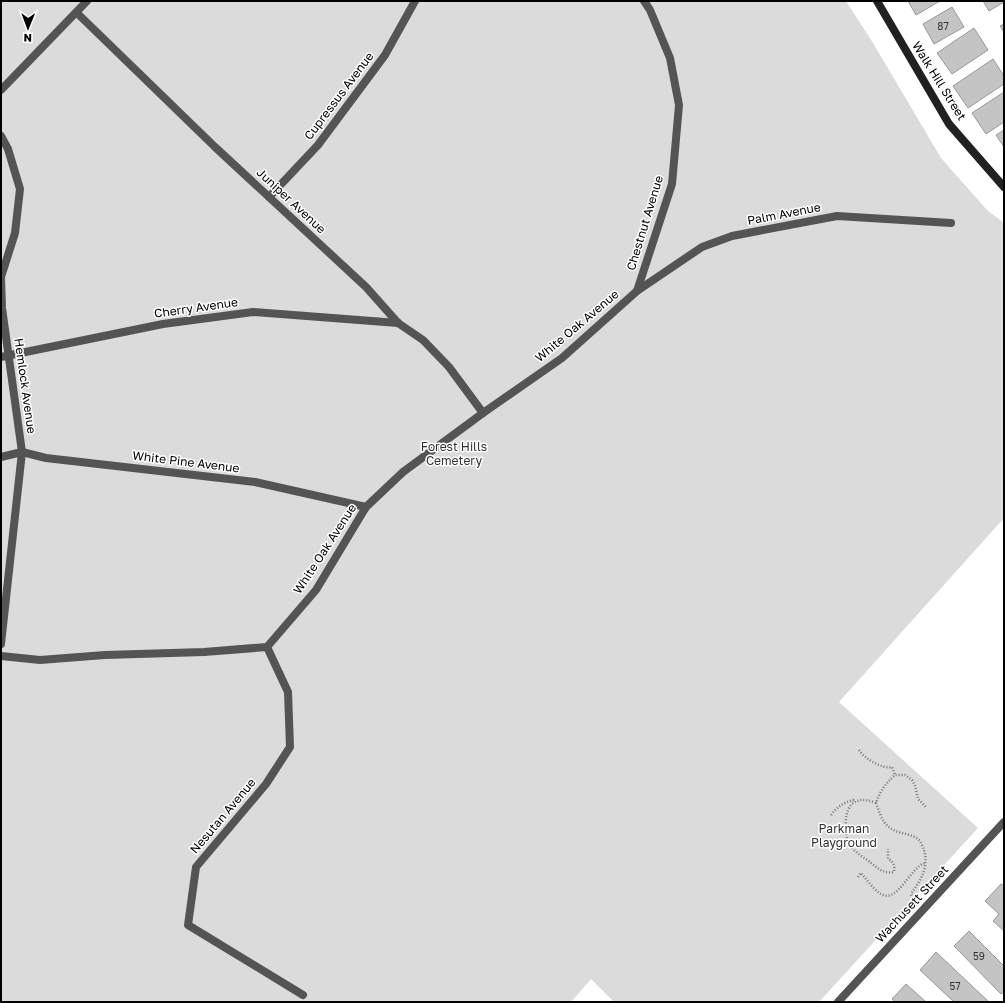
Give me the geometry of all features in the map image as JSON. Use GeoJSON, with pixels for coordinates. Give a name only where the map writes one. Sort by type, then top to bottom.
{"type":"FeatureCollection","features":[{"type":"Feature","properties":{"kind":"main road","name":"Walk Hill Street"},"geometry":{"type":"LineString","coordinates":[[877,1],[949,124],[1004,187]]}},
{"type":"Feature","properties":{"kind":"street"},"geometry":{"type":"LineString","coordinates":[[1,90],[87,1]]}},
{"type":"Feature","properties":{"kind":"street","name":"Cupressus Avenue"},"geometry":{"type":"LineString","coordinates":[[269,197],[318,145],[385,55],[414,1]]}},
{"type":"Feature","properties":{"kind":"street","name":"Chestnut Avenue"},"geometry":{"type":"LineString","coordinates":[[637,291],[672,184],[679,105],[670,58],[650,10],[644,1]]}},
{"type":"Feature","properties":{"kind":"street","name":"Juniper Avenue"},"geometry":{"type":"LineString","coordinates":[[77,12],[215,147],[366,287],[398,323],[423,340],[443,362],[483,413]]}},
{"type":"Feature","properties":{"kind":"street","name":"Hemlock Avenue"},"geometry":{"type":"LineString","coordinates":[[1,136],[8,149],[20,189],[15,233],[1,277],[5,356],[22,452],[1,644]]}},
{"type":"Feature","properties":{"kind":"street","name":"Palm Avenue"},"geometry":{"type":"LineString","coordinates":[[637,291],[702,247],[732,236],[837,216],[951,223]]}},
{"type":"Feature","properties":{"kind":"street","name":"White Oak Avenue"},"geometry":{"type":"LineString","coordinates":[[266,647],[316,590],[366,507],[403,472],[483,413],[562,358],[637,291]]}},
{"type":"Feature","properties":{"kind":"street","name":"Cherry Avenue"},"geometry":{"type":"LineString","coordinates":[[5,356],[163,324],[254,312],[398,323]]}},
{"type":"Feature","properties":{"kind":"street","name":"White Pine Avenue"},"geometry":{"type":"LineString","coordinates":[[1,457],[22,452],[46,458],[255,482],[366,507]]}},
{"type":"Feature","properties":{"kind":"street"},"geometry":{"type":"LineString","coordinates":[[1,656],[40,660],[105,655],[204,652],[266,647]]}},
{"type":"Feature","properties":{"kind":"street","name":"Nesutan Avenue"},"geometry":{"type":"LineString","coordinates":[[266,647],[288,692],[290,747],[266,784],[196,867],[188,925],[303,995]]}},
{"type":"Feature","properties":{"kind":"street","name":"Wachusett Street"},"geometry":{"type":"LineString","coordinates":[[838,1002],[1004,822]]}},
{"type":"Feature","properties":{"kind":"path"},"geometry":{"type":"LineString","coordinates":[[859,750],[863,755],[882,767],[892,766],[895,775]]}},
{"type":"Feature","properties":{"kind":"path"},"geometry":{"type":"LineString","coordinates":[[914,901],[911,894],[923,875],[925,863],[925,855],[922,845],[918,839],[888,827],[876,803],[883,788],[895,775],[905,775],[912,780],[915,785],[918,798],[926,807]]}},
{"type":"Feature","properties":{"kind":"path"},"geometry":{"type":"LineString","coordinates":[[876,803],[861,799],[849,808],[845,821],[846,835],[850,845],[875,866],[889,873],[894,872],[894,863],[888,858],[888,848]]}},
{"type":"Feature","properties":{"kind":"path"},"geometry":{"type":"LineString","coordinates":[[831,815],[837,807],[853,800],[855,802]]}},
{"type":"Feature","properties":{"kind":"path"},"geometry":{"type":"LineString","coordinates":[[858,877],[861,874],[880,894],[886,896],[892,895],[902,886],[911,873],[921,864],[925,863]]}},
{"type":"Feature","properties":{"kind":"green space","name":"Forest Hills Cemetery"},"geometry":{"type":"Polygon","coordinates":[[[1,1],[846,1],[873,43],[941,158],[987,210],[1004,223],[1004,518],[839,702],[978,828],[819,1002],[614,1002],[591,979],[571,1002],[1,1002],[1,1]]]}},
{"type":"Feature","properties":{"kind":"building"},"geometry":{"type":"Polygon","coordinates":[[[908,1],[940,1],[916,15],[908,1]]]}},
{"type":"Feature","properties":{"kind":"building"},"geometry":{"type":"Polygon","coordinates":[[[983,1],[1004,1],[1004,2],[989,11],[983,1]]]}},
{"type":"Feature","properties":{"kind":"building"},"geometry":{"type":"Polygon","coordinates":[[[952,7],[964,27],[934,44],[923,24],[952,7]]]}},
{"type":"Feature","properties":{"kind":"building"},"geometry":{"type":"Polygon","coordinates":[[[1004,24],[1004,32],[1000,26],[1004,24]]]}},
{"type":"Feature","properties":{"kind":"building"},"geometry":{"type":"Polygon","coordinates":[[[974,28],[988,50],[952,74],[937,53],[974,28]]]}},
{"type":"Feature","properties":{"kind":"building"},"geometry":{"type":"Polygon","coordinates":[[[993,59],[1004,76],[1004,84],[968,108],[953,86],[993,59]]]}},
{"type":"Feature","properties":{"kind":"building"},"geometry":{"type":"Polygon","coordinates":[[[1004,92],[1004,122],[986,134],[972,113],[1004,92]]]}},
{"type":"Feature","properties":{"kind":"building"},"geometry":{"type":"Polygon","coordinates":[[[1004,130],[1004,147],[996,135],[1004,130]]]}},
{"type":"Feature","properties":{"kind":"building"},"geometry":{"type":"Polygon","coordinates":[[[1001,884],[1004,886],[1004,931],[993,921],[999,914],[985,901],[1001,884]]]}},
{"type":"Feature","properties":{"kind":"building"},"geometry":{"type":"Polygon","coordinates":[[[969,931],[1004,966],[1004,992],[1001,994],[954,946],[969,931]]]}},
{"type":"Feature","properties":{"kind":"building"},"geometry":{"type":"Polygon","coordinates":[[[936,952],[989,1002],[954,1002],[920,970],[936,952]]]}},
{"type":"Feature","properties":{"kind":"building"},"geometry":{"type":"Polygon","coordinates":[[[906,984],[926,1002],[895,1002],[892,999],[906,984]]]}},
{"type":"Feature","properties":{"kind":"park label","name":"Parkman Playground"},"geometry":{"type":"Point","coordinates":[844,836]}}]}
